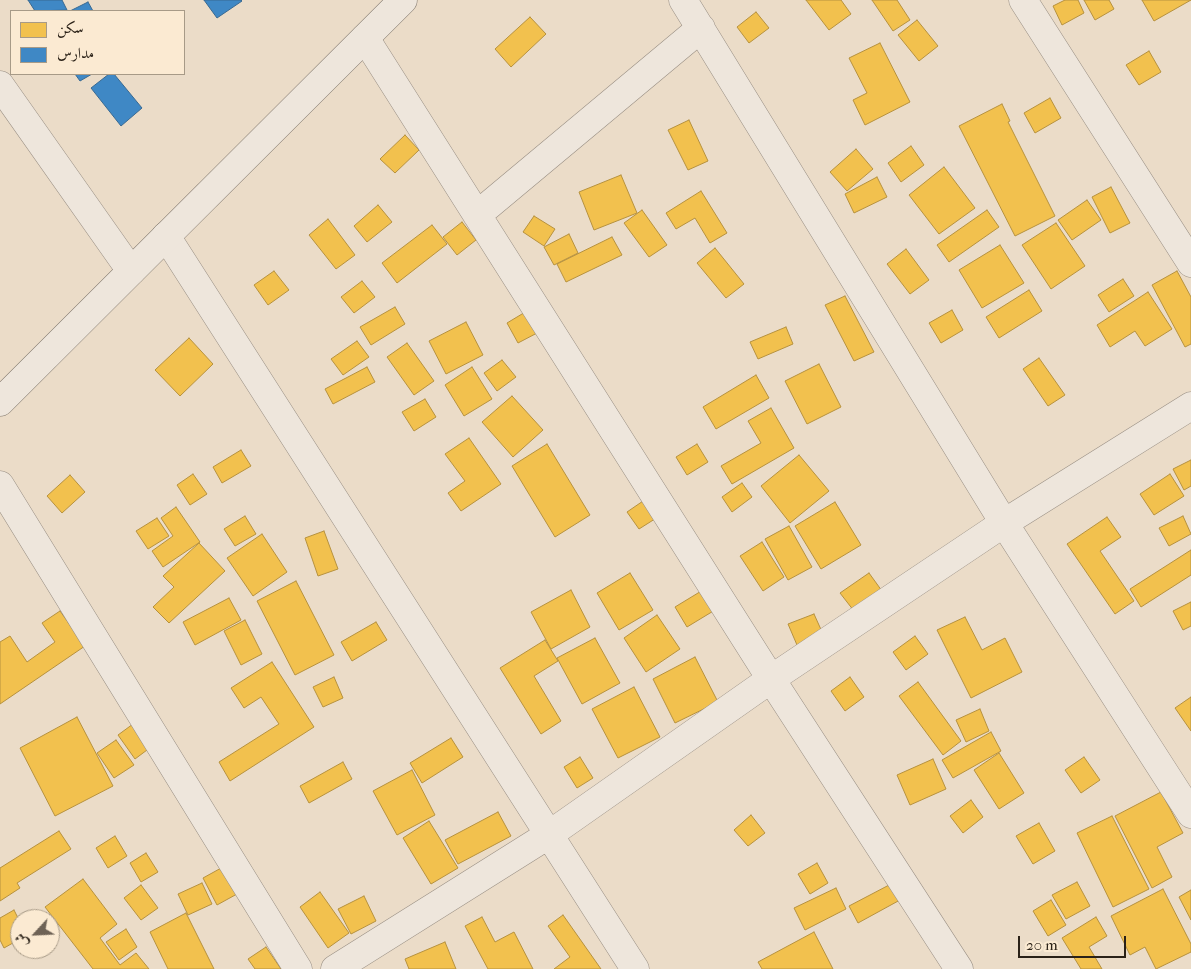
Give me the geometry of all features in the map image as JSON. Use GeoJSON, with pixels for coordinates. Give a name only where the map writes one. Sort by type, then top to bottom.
{"type":"FeatureCollection","features":[{"type":"Feature","properties":{"kind":"street"},"geometry":{"type":"LineString","coordinates":[[0,402],[403,0]]}},
{"type":"Feature","properties":{"kind":"street"},"geometry":{"type":"LineString","coordinates":[[683,0],[1004,523],[1191,814]]}},
{"type":"Feature","properties":{"kind":"street"},"geometry":{"type":"LineString","coordinates":[[1023,0],[1191,263]]}},
{"type":"Feature","properties":{"kind":"street"},"geometry":{"type":"LineString","coordinates":[[477,215],[700,28]]}},
{"type":"Feature","properties":{"kind":"street"},"geometry":{"type":"LineString","coordinates":[[365,38],[771,679],[959,969]]}},
{"type":"Feature","properties":{"kind":"street"},"geometry":{"type":"LineString","coordinates":[[0,85],[131,272]]}},
{"type":"Feature","properties":{"kind":"street"},"geometry":{"type":"LineString","coordinates":[[166,236],[635,969]]}},
{"type":"Feature","properties":{"kind":"street"},"geometry":{"type":"LineString","coordinates":[[335,969],[550,834],[771,679],[1004,523],[1191,406]]}},
{"type":"Feature","properties":{"kind":"street"},"geometry":{"type":"LineString","coordinates":[[0,485],[298,969]]}},
{"type":"Feature","properties":{"kind":"building: سكن"},"geometry":{"type":"Polygon","coordinates":[[[806,0],[841,0],[851,14],[829,30],[806,0]]]}},
{"type":"Feature","properties":{"kind":"building: سكن"},"geometry":{"type":"Polygon","coordinates":[[[872,0],[897,0],[910,20],[893,31],[872,0]]]}},
{"type":"Feature","properties":{"kind":"building: سكن"},"geometry":{"type":"Polygon","coordinates":[[[1065,0],[1078,0],[1084,13],[1062,25],[1053,6],[1065,0]]]}},
{"type":"Feature","properties":{"kind":"building: سكن"},"geometry":{"type":"Polygon","coordinates":[[[1084,0],[1109,0],[1114,9],[1095,20],[1084,0]]]}},
{"type":"Feature","properties":{"kind":"building: سكن"},"geometry":{"type":"Polygon","coordinates":[[[1142,0],[1191,0],[1154,21],[1142,0]]]}},
{"type":"Feature","properties":{"kind":"building: سكن"},"geometry":{"type":"Polygon","coordinates":[[[756,12],[769,28],[749,43],[737,27],[756,12]]]}},
{"type":"Feature","properties":{"kind":"building: سكن"},"geometry":{"type":"Polygon","coordinates":[[[530,17],[546,34],[511,67],[495,49],[530,17]]]}},
{"type":"Feature","properties":{"kind":"building: سكن"},"geometry":{"type":"Polygon","coordinates":[[[917,20],[938,46],[919,61],[898,35],[917,20]]]}},
{"type":"Feature","properties":{"kind":"building: سكن"},"geometry":{"type":"Polygon","coordinates":[[[880,43],[910,102],[865,125],[853,100],[867,93],[849,58],[880,43]]]}},
{"type":"Feature","properties":{"kind":"building: سكن"},"geometry":{"type":"Polygon","coordinates":[[[1149,51],[1161,72],[1139,85],[1126,65],[1149,51]]]}},
{"type":"Feature","properties":{"kind":"building: سكن"},"geometry":{"type":"Polygon","coordinates":[[[1050,98],[1061,118],[1035,133],[1024,113],[1050,98]]]}},
{"type":"Feature","properties":{"kind":"building: سكن"},"geometry":{"type":"Polygon","coordinates":[[[1002,104],[1010,121],[1008,122],[1055,216],[1015,236],[959,126],[1002,104]]]}},
{"type":"Feature","properties":{"kind":"building: سكن"},"geometry":{"type":"Polygon","coordinates":[[[689,120],[708,161],[688,170],[668,130],[689,120]]]}},
{"type":"Feature","properties":{"kind":"building: سكن"},"geometry":{"type":"Polygon","coordinates":[[[405,135],[419,150],[395,173],[380,159],[405,135]]]}},
{"type":"Feature","properties":{"kind":"building: سكن"},"geometry":{"type":"Polygon","coordinates":[[[911,146],[924,165],[901,182],[888,163],[911,146]]]}},
{"type":"Feature","properties":{"kind":"building: سكن"},"geometry":{"type":"Polygon","coordinates":[[[856,149],[873,169],[847,191],[830,172],[856,149]]]}},
{"type":"Feature","properties":{"kind":"building: سكن"},"geometry":{"type":"Polygon","coordinates":[[[944,167],[975,208],[939,234],[909,195],[944,167]]]}},
{"type":"Feature","properties":{"kind":"building: سكن"},"geometry":{"type":"Polygon","coordinates":[[[621,175],[637,213],[594,230],[579,192],[621,175]]]}},
{"type":"Feature","properties":{"kind":"building: سكن"},"geometry":{"type":"Polygon","coordinates":[[[877,177],[887,197],[854,213],[845,194],[877,177]]]}},
{"type":"Feature","properties":{"kind":"building: سكن"},"geometry":{"type":"Polygon","coordinates":[[[1111,187],[1130,223],[1110,233],[1092,197],[1111,187]]]}},
{"type":"Feature","properties":{"kind":"building: سكن"},"geometry":{"type":"Polygon","coordinates":[[[701,191],[727,233],[710,243],[695,218],[676,229],[666,213],[701,191]]]}},
{"type":"Feature","properties":{"kind":"building: سكن"},"geometry":{"type":"Polygon","coordinates":[[[1087,200],[1101,220],[1072,240],[1058,220],[1087,200]]]}},
{"type":"Feature","properties":{"kind":"building: سكن"},"geometry":{"type":"Polygon","coordinates":[[[378,205],[392,222],[367,242],[354,226],[378,205]]]}},
{"type":"Feature","properties":{"kind":"building: سكن"},"geometry":{"type":"Polygon","coordinates":[[[642,210],[667,245],[649,257],[624,223],[642,210]]]}},
{"type":"Feature","properties":{"kind":"building: سكن"},"geometry":{"type":"Polygon","coordinates":[[[987,210],[999,227],[949,262],[937,245],[987,210]]]}},
{"type":"Feature","properties":{"kind":"building: سكن"},"geometry":{"type":"Polygon","coordinates":[[[534,216],[555,229],[544,246],[523,232],[534,216]]]}},
{"type":"Feature","properties":{"kind":"building: سكن"},"geometry":{"type":"Polygon","coordinates":[[[328,219],[355,255],[336,269],[309,235],[328,219]]]}},
{"type":"Feature","properties":{"kind":"building: سكن"},"geometry":{"type":"Polygon","coordinates":[[[462,222],[476,240],[457,255],[443,237],[462,222]]]}},
{"type":"Feature","properties":{"kind":"building: سكن"},"geometry":{"type":"Polygon","coordinates":[[[1056,223],[1085,266],[1051,289],[1022,245],[1056,223]]]}},
{"type":"Feature","properties":{"kind":"building: سكن"},"geometry":{"type":"Polygon","coordinates":[[[432,225],[447,244],[397,283],[382,263],[432,225]]]}},
{"type":"Feature","properties":{"kind":"building: سكن"},"geometry":{"type":"Polygon","coordinates":[[[569,234],[578,253],[554,265],[544,247],[569,234]]]}},
{"type":"Feature","properties":{"kind":"building: سكن"},"geometry":{"type":"Polygon","coordinates":[[[612,237],[622,255],[566,282],[557,264],[612,237]]]}},
{"type":"Feature","properties":{"kind":"building: سكن"},"geometry":{"type":"Polygon","coordinates":[[[1000,245],[1024,283],[982,308],[959,270],[1000,245]]]}},
{"type":"Feature","properties":{"kind":"building: سكن"},"geometry":{"type":"Polygon","coordinates":[[[715,248],[744,284],[726,298],[697,263],[715,248]]]}},
{"type":"Feature","properties":{"kind":"building: سكن"},"geometry":{"type":"Polygon","coordinates":[[[906,249],[929,280],[910,294],[887,264],[906,249]]]}},
{"type":"Feature","properties":{"kind":"building: سكن"},"geometry":{"type":"Polygon","coordinates":[[[274,271],[289,290],[268,305],[254,285],[274,271]]]}},
{"type":"Feature","properties":{"kind":"building: سكن"},"geometry":{"type":"Polygon","coordinates":[[[1177,271],[1191,297],[1191,344],[1185,347],[1152,285],[1177,271]]]}},
{"type":"Feature","properties":{"kind":"building: سكن"},"geometry":{"type":"Polygon","coordinates":[[[1123,279],[1134,296],[1109,312],[1098,295],[1123,279]]]}},
{"type":"Feature","properties":{"kind":"building: سكن"},"geometry":{"type":"Polygon","coordinates":[[[362,281],[375,297],[354,313],[341,297],[362,281]]]}},
{"type":"Feature","properties":{"kind":"building: سكن"},"geometry":{"type":"Polygon","coordinates":[[[1029,290],[1042,311],[999,338],[986,317],[1029,290]]]}},
{"type":"Feature","properties":{"kind":"building: سكن"},"geometry":{"type":"Polygon","coordinates":[[[1148,292],[1172,329],[1145,346],[1135,331],[1110,347],[1097,325],[1148,292]]]}},
{"type":"Feature","properties":{"kind":"building: سكن"},"geometry":{"type":"Polygon","coordinates":[[[845,296],[874,352],[854,361],[825,305],[845,296]]]}},
{"type":"Feature","properties":{"kind":"building: سكن"},"geometry":{"type":"Polygon","coordinates":[[[395,307],[405,324],[371,345],[360,327],[395,307]]]}},
{"type":"Feature","properties":{"kind":"building: سكن"},"geometry":{"type":"Polygon","coordinates":[[[952,310],[963,330],[941,343],[929,323],[952,310]]]}},
{"type":"Feature","properties":{"kind":"building: سكن"},"geometry":{"type":"Polygon","coordinates":[[[527,311],[539,332],[518,343],[507,323],[527,311]]]}},
{"type":"Feature","properties":{"kind":"building: سكن"},"geometry":{"type":"Polygon","coordinates":[[[466,322],[483,355],[446,374],[429,341],[466,322]]]}},
{"type":"Feature","properties":{"kind":"building: سكن"},"geometry":{"type":"Polygon","coordinates":[[[786,327],[793,344],[758,359],[750,342],[786,327]]]}},
{"type":"Feature","properties":{"kind":"building: سكن"},"geometry":{"type":"Polygon","coordinates":[[[189,338],[213,364],[180,396],[155,370],[189,338]]]}},
{"type":"Feature","properties":{"kind":"building: سكن"},"geometry":{"type":"Polygon","coordinates":[[[357,341],[369,357],[343,375],[331,359],[357,341]]]}},
{"type":"Feature","properties":{"kind":"building: سكن"},"geometry":{"type":"Polygon","coordinates":[[[407,343],[434,381],[414,395],[387,357],[407,343]]]}},
{"type":"Feature","properties":{"kind":"building: سكن"},"geometry":{"type":"Polygon","coordinates":[[[1039,358],[1065,395],[1048,406],[1023,369],[1039,358]]]}},
{"type":"Feature","properties":{"kind":"building: سكن"},"geometry":{"type":"Polygon","coordinates":[[[502,360],[516,377],[497,391],[484,373],[502,360]]]}},
{"type":"Feature","properties":{"kind":"building: سكن"},"geometry":{"type":"Polygon","coordinates":[[[819,364],[841,407],[807,424],[785,381],[819,364]]]}},
{"type":"Feature","properties":{"kind":"building: سكن"},"geometry":{"type":"Polygon","coordinates":[[[367,367],[375,382],[333,404],[325,389],[367,367]]]}},
{"type":"Feature","properties":{"kind":"building: سكن"},"geometry":{"type":"Polygon","coordinates":[[[472,367],[492,399],[464,416],[445,385],[472,367]]]}},
{"type":"Feature","properties":{"kind":"building: سكن"},"geometry":{"type":"Polygon","coordinates":[[[756,375],[769,398],[716,429],[703,407],[756,375]]]}},
{"type":"Feature","properties":{"kind":"building: سكن"},"geometry":{"type":"Polygon","coordinates":[[[512,396],[543,430],[513,457],[482,422],[512,396]]]}},
{"type":"Feature","properties":{"kind":"building: سكن"},"geometry":{"type":"Polygon","coordinates":[[[425,399],[436,417],[414,431],[402,412],[425,399]]]}},
{"type":"Feature","properties":{"kind":"building: سكن"},"geometry":{"type":"Polygon","coordinates":[[[771,408],[794,448],[732,484],[721,466],[761,443],[748,421],[771,408]]]}},
{"type":"Feature","properties":{"kind":"building: سكن"},"geometry":{"type":"Polygon","coordinates":[[[469,438],[501,484],[461,511],[448,493],[465,481],[445,454],[469,438]]]}},
{"type":"Feature","properties":{"kind":"building: سكن"},"geometry":{"type":"Polygon","coordinates":[[[547,444],[590,515],[555,537],[512,466],[547,444]]]}},
{"type":"Feature","properties":{"kind":"building: سكن"},"geometry":{"type":"Polygon","coordinates":[[[697,444],[708,462],[687,475],[676,457],[697,444]]]}},
{"type":"Feature","properties":{"kind":"building: سكن"},"geometry":{"type":"Polygon","coordinates":[[[241,450],[251,466],[222,483],[213,467],[241,450]]]}},
{"type":"Feature","properties":{"kind":"building: سكن"},"geometry":{"type":"Polygon","coordinates":[[[799,455],[829,491],[790,523],[761,486],[799,455]]]}},
{"type":"Feature","properties":{"kind":"building: سكن"},"geometry":{"type":"Polygon","coordinates":[[[1191,460],[1191,486],[1184,490],[1173,469],[1191,460]]]}},
{"type":"Feature","properties":{"kind":"building: سكن"},"geometry":{"type":"Polygon","coordinates":[[[193,474],[207,494],[190,505],[177,485],[193,474]]]}},
{"type":"Feature","properties":{"kind":"building: سكن"},"geometry":{"type":"Polygon","coordinates":[[[1170,474],[1184,496],[1154,515],[1140,494],[1170,474]]]}},
{"type":"Feature","properties":{"kind":"building: سكن"},"geometry":{"type":"Polygon","coordinates":[[[70,475],[85,492],[62,513],[47,496],[70,475]]]}},
{"type":"Feature","properties":{"kind":"building: سكن"},"geometry":{"type":"Polygon","coordinates":[[[742,483],[752,497],[732,512],[722,497],[742,483]]]}},
{"type":"Feature","properties":{"kind":"building: سكن"},"geometry":{"type":"Polygon","coordinates":[[[646,499],[658,517],[639,529],[627,512],[646,499]]]}},
{"type":"Feature","properties":{"kind":"building: سكن"},"geometry":{"type":"Polygon","coordinates":[[[835,502],[861,545],[821,569],[795,526],[835,502]]]}},
{"type":"Feature","properties":{"kind":"building: سكن"},"geometry":{"type":"Polygon","coordinates":[[[176,507],[200,542],[163,567],[152,551],[173,536],[161,518],[176,507]]]}},
{"type":"Feature","properties":{"kind":"building: سكن"},"geometry":{"type":"Polygon","coordinates":[[[245,516],[256,534],[235,546],[224,529],[245,516]]]}},
{"type":"Feature","properties":{"kind":"building: سكن"},"geometry":{"type":"Polygon","coordinates":[[[1183,516],[1191,534],[1169,546],[1159,528],[1183,516]]]}},
{"type":"Feature","properties":{"kind":"building: سكن"},"geometry":{"type":"Polygon","coordinates":[[[1107,517],[1121,537],[1100,551],[1134,601],[1115,614],[1067,544],[1107,517]]]}},
{"type":"Feature","properties":{"kind":"building: سكن"},"geometry":{"type":"Polygon","coordinates":[[[157,518],[169,536],[148,549],[136,531],[157,518]]]}},
{"type":"Feature","properties":{"kind":"building: سكن"},"geometry":{"type":"Polygon","coordinates":[[[789,526],[812,567],[788,580],[765,539],[789,526]]]}},
{"type":"Feature","properties":{"kind":"building: سكن"},"geometry":{"type":"Polygon","coordinates":[[[324,531],[338,569],[318,576],[305,538],[324,531]]]}},
{"type":"Feature","properties":{"kind":"building: سكن"},"geometry":{"type":"Polygon","coordinates":[[[262,534],[287,572],[253,596],[227,558],[262,534]]]}},
{"type":"Feature","properties":{"kind":"building: سكن"},"geometry":{"type":"Polygon","coordinates":[[[762,542],[784,577],[763,591],[740,556],[762,542]]]}},
{"type":"Feature","properties":{"kind":"building: سكن"},"geometry":{"type":"Polygon","coordinates":[[[199,543],[225,571],[169,623],[153,607],[174,587],[163,576],[199,543]]]}},
{"type":"Feature","properties":{"kind":"building: سكن"},"geometry":{"type":"Polygon","coordinates":[[[1191,550],[1191,575],[1141,607],[1130,589],[1191,550]]]}},
{"type":"Feature","properties":{"kind":"building: سكن"},"geometry":{"type":"Polygon","coordinates":[[[630,573],[653,610],[619,630],[597,593],[630,573]]]}},
{"type":"Feature","properties":{"kind":"building: سكن"},"geometry":{"type":"Polygon","coordinates":[[[869,573],[882,591],[854,611],[840,593],[869,573]]]}},
{"type":"Feature","properties":{"kind":"building: سكن"},"geometry":{"type":"Polygon","coordinates":[[[296,581],[334,655],[295,675],[257,601],[296,581]]]}},
{"type":"Feature","properties":{"kind":"building: سكن"},"geometry":{"type":"Polygon","coordinates":[[[571,590],[590,627],[551,649],[531,612],[571,590]]]}},
{"type":"Feature","properties":{"kind":"building: سكن"},"geometry":{"type":"Polygon","coordinates":[[[703,590],[715,610],[687,627],[675,607],[703,590]]]}},
{"type":"Feature","properties":{"kind":"building: سكن"},"geometry":{"type":"Polygon","coordinates":[[[229,598],[241,620],[195,645],[183,622],[229,598]]]}},
{"type":"Feature","properties":{"kind":"building: سكن"},"geometry":{"type":"Polygon","coordinates":[[[1191,602],[1191,626],[1183,630],[1173,611],[1191,602]]]}},
{"type":"Feature","properties":{"kind":"building: سكن"},"geometry":{"type":"Polygon","coordinates":[[[60,611],[85,646],[0,704],[0,642],[10,636],[27,662],[55,642],[42,623],[60,611]]]}},
{"type":"Feature","properties":{"kind":"building: سكن"},"geometry":{"type":"Polygon","coordinates":[[[814,614],[823,634],[797,645],[788,624],[814,614]]]}},
{"type":"Feature","properties":{"kind":"building: سكن"},"geometry":{"type":"Polygon","coordinates":[[[657,615],[680,649],[646,672],[624,638],[657,615]]]}},
{"type":"Feature","properties":{"kind":"building: سكن"},"geometry":{"type":"Polygon","coordinates":[[[965,617],[982,650],[1005,638],[1022,672],[971,698],[937,630],[965,617]]]}},
{"type":"Feature","properties":{"kind":"building: سكن"},"geometry":{"type":"Polygon","coordinates":[[[245,620],[262,654],[241,665],[224,631],[245,620]]]}},
{"type":"Feature","properties":{"kind":"building: سكن"},"geometry":{"type":"Polygon","coordinates":[[[376,622],[387,640],[352,661],[341,642],[376,622]]]}},
{"type":"Feature","properties":{"kind":"building: سكن"},"geometry":{"type":"Polygon","coordinates":[[[915,636],[928,654],[906,670],[893,652],[915,636]]]}},
{"type":"Feature","properties":{"kind":"building: سكن"},"geometry":{"type":"Polygon","coordinates":[[[595,638],[620,683],[582,704],[557,658],[595,638]]]}},
{"type":"Feature","properties":{"kind":"building: سكن"},"geometry":{"type":"Polygon","coordinates":[[[545,640],[558,661],[534,676],[561,721],[541,734],[500,668],[545,640]]]}},
{"type":"Feature","properties":{"kind":"building: سكن"},"geometry":{"type":"Polygon","coordinates":[[[695,657],[718,702],[675,723],[653,679],[695,657]]]}},
{"type":"Feature","properties":{"kind":"building: سكن"},"geometry":{"type":"Polygon","coordinates":[[[272,662],[314,727],[230,781],[219,762],[279,724],[261,697],[244,708],[231,688],[272,662]]]}},
{"type":"Feature","properties":{"kind":"building: سكن"},"geometry":{"type":"Polygon","coordinates":[[[334,677],[343,698],[323,707],[313,687],[334,677]]]}},
{"type":"Feature","properties":{"kind":"building: سكن"},"geometry":{"type":"Polygon","coordinates":[[[850,677],[864,697],[845,711],[831,691],[850,677]]]}},
{"type":"Feature","properties":{"kind":"building: سكن"},"geometry":{"type":"Polygon","coordinates":[[[918,682],[961,741],[943,755],[899,696],[918,682]]]}},
{"type":"Feature","properties":{"kind":"building: سكن"},"geometry":{"type":"Polygon","coordinates":[[[634,687],[660,737],[618,758],[592,709],[634,687]]]}},
{"type":"Feature","properties":{"kind":"building: سكن"},"geometry":{"type":"Polygon","coordinates":[[[1191,697],[1191,731],[1175,708],[1191,697]]]}},
{"type":"Feature","properties":{"kind":"building: سكن"},"geometry":{"type":"Polygon","coordinates":[[[980,709],[989,731],[966,742],[956,720],[980,709]]]}},
{"type":"Feature","properties":{"kind":"building: سكن"},"geometry":{"type":"Polygon","coordinates":[[[77,717],[113,786],[55,816],[20,748],[77,717]]]}},
{"type":"Feature","properties":{"kind":"building: سكن"},"geometry":{"type":"Polygon","coordinates":[[[133,724],[151,747],[135,759],[118,735],[133,724]]]}},
{"type":"Feature","properties":{"kind":"building: سكن"},"geometry":{"type":"Polygon","coordinates":[[[991,732],[1001,751],[953,778],[942,760],[991,732]]]}},
{"type":"Feature","properties":{"kind":"building: سكن"},"geometry":{"type":"Polygon","coordinates":[[[451,738],[463,757],[422,783],[410,763],[451,738]]]}},
{"type":"Feature","properties":{"kind":"building: سكن"},"geometry":{"type":"Polygon","coordinates":[[[116,740],[134,765],[114,778],[97,753],[116,740]]]}},
{"type":"Feature","properties":{"kind":"building: سكن"},"geometry":{"type":"Polygon","coordinates":[[[999,753],[1024,793],[999,809],[974,770],[999,753]]]}},
{"type":"Feature","properties":{"kind":"building: سكن"},"geometry":{"type":"Polygon","coordinates":[[[580,757],[593,778],[577,788],[564,767],[580,757]]]}},
{"type":"Feature","properties":{"kind":"building: سكن"},"geometry":{"type":"Polygon","coordinates":[[[1084,757],[1100,780],[1081,793],[1065,770],[1084,757]]]}},
{"type":"Feature","properties":{"kind":"building: سكن"},"geometry":{"type":"Polygon","coordinates":[[[933,759],[946,789],[910,805],[897,775],[933,759]]]}},
{"type":"Feature","properties":{"kind":"building: سكن"},"geometry":{"type":"Polygon","coordinates":[[[343,762],[352,779],[309,803],[300,786],[343,762]]]}},
{"type":"Feature","properties":{"kind":"building: سكن"},"geometry":{"type":"Polygon","coordinates":[[[412,770],[435,815],[397,835],[373,791],[412,770]]]}},
{"type":"Feature","properties":{"kind":"building: سكن"},"geometry":{"type":"Polygon","coordinates":[[[1161,792],[1183,833],[1157,847],[1172,877],[1152,888],[1115,816],[1161,792]]]}},
{"type":"Feature","properties":{"kind":"building: سكن"},"geometry":{"type":"Polygon","coordinates":[[[971,800],[983,817],[963,833],[950,816],[971,800]]]}},
{"type":"Feature","properties":{"kind":"building: سكن"},"geometry":{"type":"Polygon","coordinates":[[[498,812],[511,836],[458,864],[445,840],[498,812]]]}},
{"type":"Feature","properties":{"kind":"building: سكن"},"geometry":{"type":"Polygon","coordinates":[[[751,815],[765,833],[748,846],[734,830],[751,815]]]}},
{"type":"Feature","properties":{"kind":"building: سكن"},"geometry":{"type":"Polygon","coordinates":[[[1112,816],[1149,889],[1113,907],[1077,833],[1112,816]]]}},
{"type":"Feature","properties":{"kind":"building: سكن"},"geometry":{"type":"Polygon","coordinates":[[[429,821],[458,868],[431,884],[403,838],[429,821]]]}},
{"type":"Feature","properties":{"kind":"building: سكن"},"geometry":{"type":"Polygon","coordinates":[[[1039,823],[1055,851],[1033,864],[1016,836],[1039,823]]]}},
{"type":"Feature","properties":{"kind":"building: سكن"},"geometry":{"type":"Polygon","coordinates":[[[59,831],[71,849],[17,883],[20,888],[0,901],[0,868],[59,831]]]}},
{"type":"Feature","properties":{"kind":"building: سكن"},"geometry":{"type":"Polygon","coordinates":[[[115,836],[127,856],[108,868],[96,848],[115,836]]]}},
{"type":"Feature","properties":{"kind":"building: سكن"},"geometry":{"type":"Polygon","coordinates":[[[146,853],[158,872],[141,882],[130,863],[146,853]]]}},
{"type":"Feature","properties":{"kind":"building: سكن"},"geometry":{"type":"Polygon","coordinates":[[[817,863],[828,883],[810,894],[798,874],[817,863]]]}},
{"type":"Feature","properties":{"kind":"building: سكن"},"geometry":{"type":"Polygon","coordinates":[[[223,867],[237,894],[217,905],[203,878],[223,867]]]}},
{"type":"Feature","properties":{"kind":"building: سكن"},"geometry":{"type":"Polygon","coordinates":[[[83,879],[117,924],[100,938],[120,965],[136,953],[149,969],[93,969],[60,926],[60,909],[47,909],[45,907],[83,879]]]}},
{"type":"Feature","properties":{"kind":"building: سكن"},"geometry":{"type":"Polygon","coordinates":[[[1077,882],[1090,906],[1066,919],[1052,895],[1077,882]]]}},
{"type":"Feature","properties":{"kind":"building: سكن"},"geometry":{"type":"Polygon","coordinates":[[[202,883],[212,904],[188,915],[178,894],[202,883]]]}},
{"type":"Feature","properties":{"kind":"building: سكن"},"geometry":{"type":"Polygon","coordinates":[[[891,884],[900,900],[858,923],[849,906],[891,884]]]}},
{"type":"Feature","properties":{"kind":"building: سكن"},"geometry":{"type":"Polygon","coordinates":[[[141,885],[158,908],[141,920],[124,898],[141,885]]]}},
{"type":"Feature","properties":{"kind":"building: سكن"},"geometry":{"type":"Polygon","coordinates":[[[836,888],[846,909],[805,930],[794,908],[836,888]]]}},
{"type":"Feature","properties":{"kind":"building: سكن"},"geometry":{"type":"Polygon","coordinates":[[[1163,889],[1191,944],[1191,952],[1156,969],[1145,947],[1130,955],[1111,916],[1163,889]]]}},
{"type":"Feature","properties":{"kind":"building: سكن"},"geometry":{"type":"Polygon","coordinates":[[[1191,890],[1191,920],[1179,897],[1191,890]]]}},
{"type":"Feature","properties":{"kind":"building: سكن"},"geometry":{"type":"Polygon","coordinates":[[[320,892],[349,933],[328,948],[300,907],[320,892]]]}},
{"type":"Feature","properties":{"kind":"building: سكن"},"geometry":{"type":"Polygon","coordinates":[[[364,896],[376,921],[351,934],[338,909],[364,896]]]}},
{"type":"Feature","properties":{"kind":"building: سكن"},"geometry":{"type":"Polygon","coordinates":[[[1051,900],[1066,925],[1048,936],[1033,911],[1051,900]]]}},
{"type":"Feature","properties":{"kind":"building: سكن"},"geometry":{"type":"Polygon","coordinates":[[[10,912],[10,945],[4,948],[0,940],[0,918],[10,912]]]}},
{"type":"Feature","properties":{"kind":"building: سكن"},"geometry":{"type":"Polygon","coordinates":[[[186,913],[214,969],[168,969],[150,932],[186,913]]]}},
{"type":"Feature","properties":{"kind":"building: سكن"},"geometry":{"type":"Polygon","coordinates":[[[563,915],[601,969],[554,969],[570,957],[548,926],[563,915]]]}},
{"type":"Feature","properties":{"kind":"building: سكن"},"geometry":{"type":"Polygon","coordinates":[[[482,917],[495,942],[514,932],[533,969],[488,969],[465,926],[482,917]]]}},
{"type":"Feature","properties":{"kind":"building: سكن"},"geometry":{"type":"Polygon","coordinates":[[[1096,917],[1107,936],[1089,947],[1102,969],[1081,969],[1062,938],[1096,917]]]}},
{"type":"Feature","properties":{"kind":"building: سكن"},"geometry":{"type":"Polygon","coordinates":[[[126,929],[137,947],[119,960],[106,942],[126,929]]]}},
{"type":"Feature","properties":{"kind":"building: سكن"},"geometry":{"type":"Polygon","coordinates":[[[814,932],[833,969],[762,969],[758,962],[814,932]]]}},
{"type":"Feature","properties":{"kind":"building: سكن"},"geometry":{"type":"Polygon","coordinates":[[[445,942],[456,969],[409,969],[405,959],[445,942]]]}},
{"type":"Feature","properties":{"kind":"building: سكن"},"geometry":{"type":"Polygon","coordinates":[[[266,947],[281,969],[255,969],[248,959],[266,947]]]}},
{"type":"Feature","properties":{"kind":"building: مدارس"},"geometry":{"type":"Polygon","coordinates":[[[28,0],[62,0],[67,10],[34,10],[28,0]]]}},
{"type":"Feature","properties":{"kind":"building: مدارس"},"geometry":{"type":"Polygon","coordinates":[[[204,0],[241,0],[242,1],[217,18],[204,0]]]}},
{"type":"Feature","properties":{"kind":"building: مدارس"},"geometry":{"type":"Polygon","coordinates":[[[88,2],[92,10],[72,10],[88,2]]]}},
{"type":"Feature","properties":{"kind":"building: مدارس"},"geometry":{"type":"Polygon","coordinates":[[[76,75],[90,75],[80,81],[76,75]]]}},
{"type":"Feature","properties":{"kind":"building: مدارس"},"geometry":{"type":"Polygon","coordinates":[[[108,75],[115,75],[142,108],[121,126],[91,88],[108,75]]]}}]}
